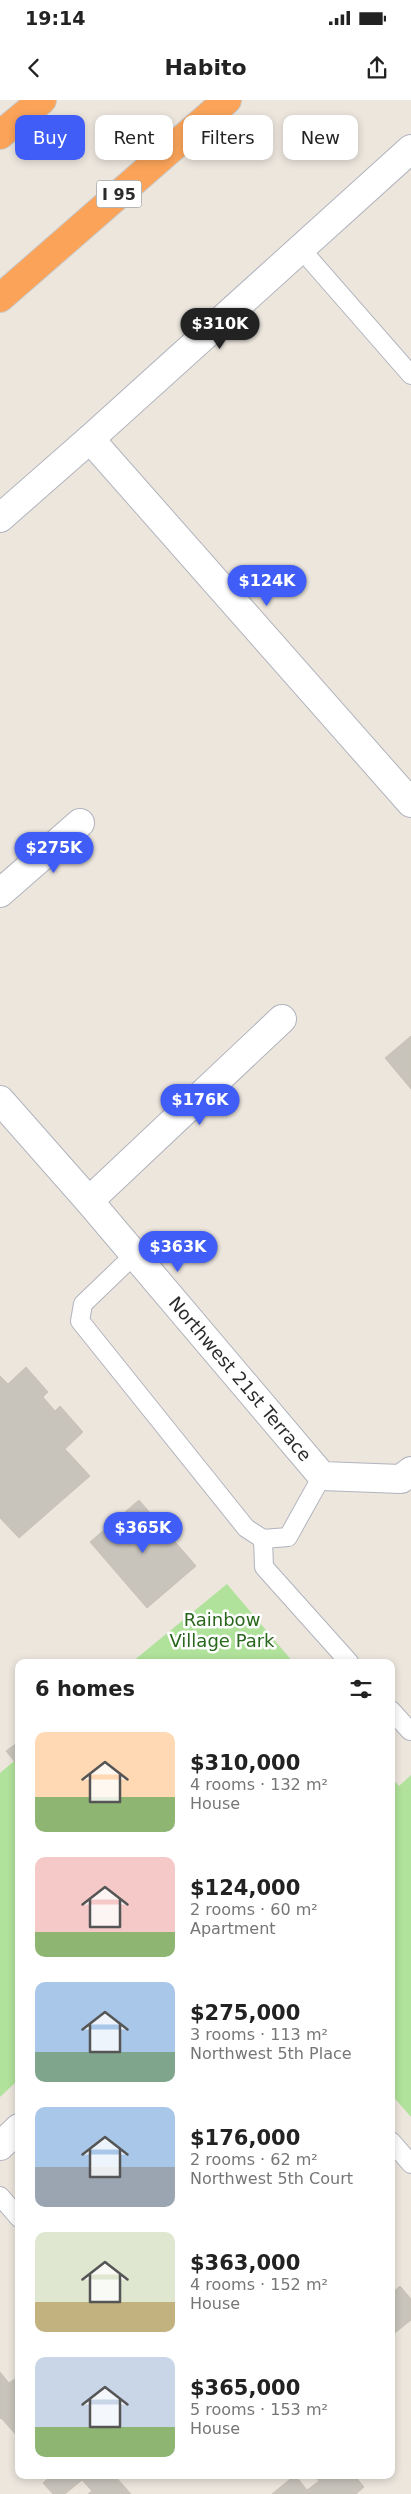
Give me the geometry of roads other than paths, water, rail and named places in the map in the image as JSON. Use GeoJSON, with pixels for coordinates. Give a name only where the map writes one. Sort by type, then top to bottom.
{"type":"FeatureCollection","features":[{"type":"Feature","properties":{"kind":"highway"},"geometry":{"type":"LineString","coordinates":[[0,135],[42,100]]}},
{"type":"Feature","properties":{"kind":"highway","name":"I 95"},"geometry":{"type":"LineString","coordinates":[[4,299],[226,100]]}},
{"type":"Feature","properties":{"kind":"street"},"geometry":{"type":"LineString","coordinates":[[0,518],[90,440],[411,149]]}},
{"type":"Feature","properties":{"kind":"street"},"geometry":{"type":"LineString","coordinates":[[90,440],[411,803]]}},
{"type":"Feature","properties":{"kind":"street"},"geometry":{"type":"LineString","coordinates":[[0,893],[80,823]]}},
{"type":"Feature","properties":{"kind":"street"},"geometry":{"type":"LineString","coordinates":[[89,1201],[282,1019]]}},
{"type":"Feature","properties":{"kind":"street","name":"Northwest 21st Terrace"},"geometry":{"type":"LineString","coordinates":[[0,1100],[89,1201],[322,1476]]}},
{"type":"Feature","properties":{"kind":"street"},"geometry":{"type":"LineString","coordinates":[[322,1476],[401,1479],[411,1471]]}},
{"type":"Feature","properties":{"kind":"street"},"geometry":{"type":"LineString","coordinates":[[0,2146],[15,2132]]}},
{"type":"Feature","properties":{"kind":"lane"},"geometry":{"type":"LineString","coordinates":[[301,249],[411,375]]}},
{"type":"Feature","properties":{"kind":"lane"},"geometry":{"type":"LineString","coordinates":[[134,1254],[83,1304],[80,1321],[246,1528],[262,1539],[288,1537],[322,1476]]}},
{"type":"Feature","properties":{"kind":"lane"},"geometry":{"type":"LineString","coordinates":[[262,1539],[264,1567],[346,1659]]}},
{"type":"Feature","properties":{"kind":"lane"},"geometry":{"type":"LineString","coordinates":[[395,1714],[410,1731]]}},
{"type":"Feature","properties":{"kind":"lane"},"geometry":{"type":"LineString","coordinates":[[395,2146],[411,2164]]}},
{"type":"Feature","properties":{"kind":"lane"},"geometry":{"type":"LineString","coordinates":[[0,2196],[15,2213]]}},
{"type":"Feature","properties":{"kind":"park label","name":"Rainbow Village Park"},"geometry":{"type":"Point","coordinates":[222,1630]}}]}
